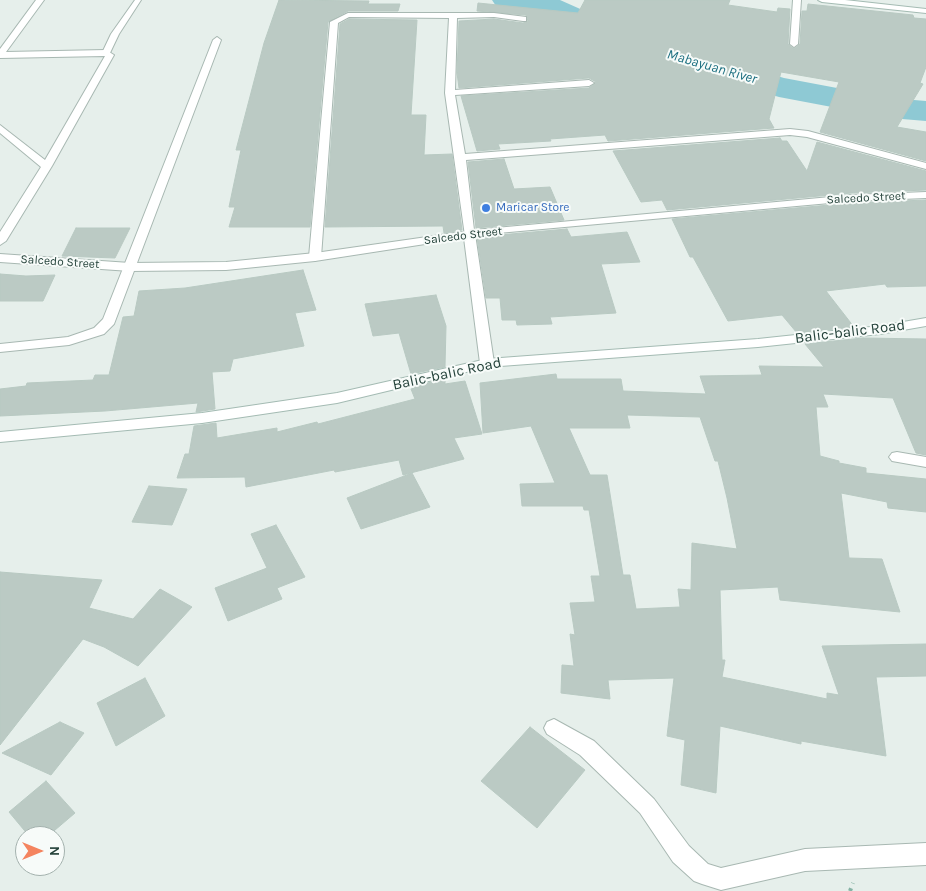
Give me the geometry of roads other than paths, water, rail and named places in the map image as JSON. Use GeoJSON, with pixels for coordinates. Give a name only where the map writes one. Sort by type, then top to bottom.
{"type":"FeatureCollection","features":[{"type":"Feature","properties":{"kind":"street"},"geometry":{"type":"LineString","coordinates":[[0,55],[40,0]]}},
{"type":"Feature","properties":{"kind":"street"},"geometry":{"type":"LineString","coordinates":[[794,44],[797,0]]}},
{"type":"Feature","properties":{"kind":"street"},"geometry":{"type":"LineString","coordinates":[[822,0],[926,11]]}},
{"type":"Feature","properties":{"kind":"street"},"geometry":{"type":"LineString","coordinates":[[315,256],[334,22],[348,15],[494,15],[516,16],[523,19]]}},
{"type":"Feature","properties":{"kind":"street"},"geometry":{"type":"LineString","coordinates":[[451,16],[453,18],[450,93],[488,363]]}},
{"type":"Feature","properties":{"kind":"street"},"geometry":{"type":"LineString","coordinates":[[0,348],[69,342],[99,330],[108,321],[217,40]]}},
{"type":"Feature","properties":{"kind":"street"},"geometry":{"type":"LineString","coordinates":[[0,55],[106,53],[110,55],[47,166],[0,241]]}},
{"type":"Feature","properties":{"kind":"street"},"geometry":{"type":"LineString","coordinates":[[450,93],[589,83]]}},
{"type":"Feature","properties":{"kind":"street"},"geometry":{"type":"LineString","coordinates":[[0,128],[47,166]]}},
{"type":"Feature","properties":{"kind":"street"},"geometry":{"type":"LineString","coordinates":[[460,157],[790,132],[808,134],[926,166]]}},
{"type":"Feature","properties":{"kind":"street","name":"Salcedo Street"},"geometry":{"type":"LineString","coordinates":[[0,258],[130,267],[226,266],[315,256],[469,234],[852,198],[926,195]]}},
{"type":"Feature","properties":{"kind":"street","name":"Balic-balic Road"},"geometry":{"type":"LineString","coordinates":[[0,437],[202,418],[337,398],[488,363],[758,343],[880,330],[926,322]]}},
{"type":"Feature","properties":{"kind":"street"},"geometry":{"type":"LineString","coordinates":[[897,457],[926,462]]}},
{"type":"Feature","properties":{"kind":"street"},"geometry":{"type":"LineString","coordinates":[[554,728],[587,748],[647,806],[681,854],[702,873],[722,879],[805,860],[926,854]]}},
{"type":"Feature","properties":{"kind":"lane"},"geometry":{"type":"LineString","coordinates":[[106,53],[115,34],[138,0]]}},
{"type":"Feature","properties":{"kind":"waterway","name":"Mabayuan River"},"geometry":{"type":"LineString","coordinates":[[506,0],[540,2],[630,43]]}},
{"type":"Feature","properties":{"kind":"waterway","name":"Mabayuan River"},"geometry":{"type":"LineString","coordinates":[[706,65],[779,87],[890,108],[926,111]]}},
{"type":"Feature","properties":{"kind":"place","name":"Maricar Store"},"geometry":{"type":"Point","coordinates":[486,208]}}]}
